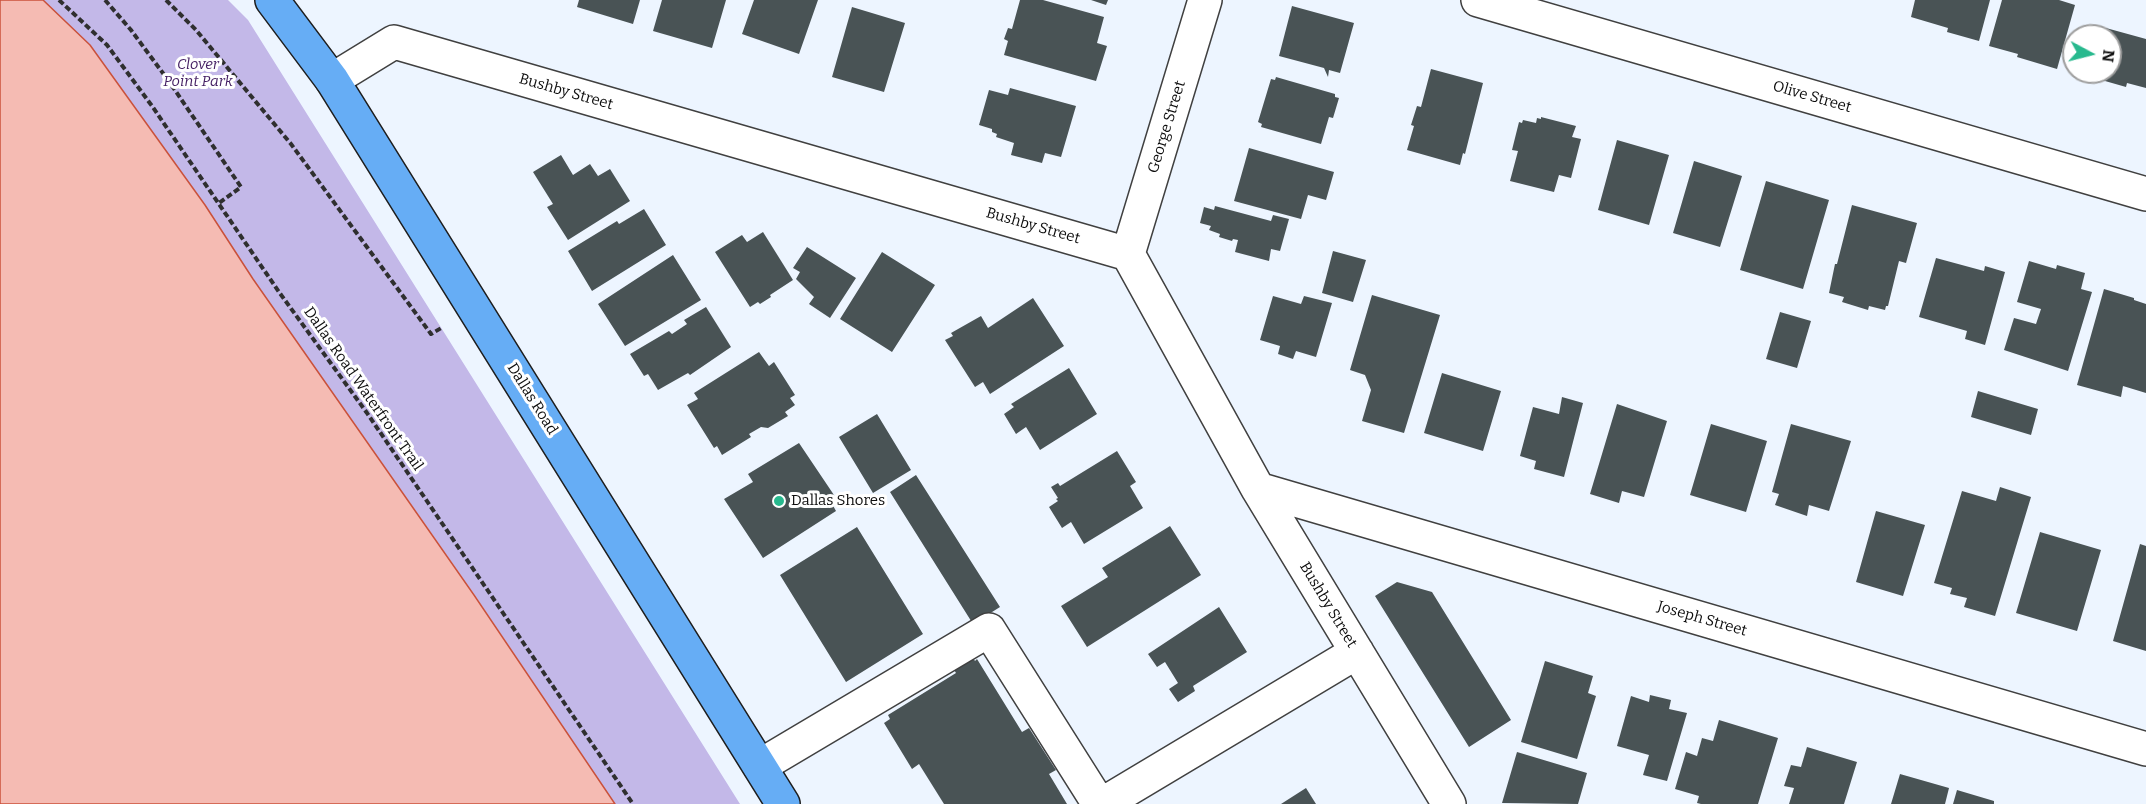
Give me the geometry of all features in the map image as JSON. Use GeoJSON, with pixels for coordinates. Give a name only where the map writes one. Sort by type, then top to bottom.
{"type":"FeatureCollection","features":[{"type":"Feature","properties":{"kind":"main road","name":"Dallas Road"},"geometry":{"type":"LineString","coordinates":[[272,0],[332,80],[783,804]]}},
{"type":"Feature","properties":{"kind":"street","name":"George Street"},"geometry":{"type":"LineString","coordinates":[[1128,254],[1205,0]]}},
{"type":"Feature","properties":{"kind":"street","name":"Olive Street"},"geometry":{"type":"LineString","coordinates":[[1478,0],[2146,194]]}},
{"type":"Feature","properties":{"kind":"street","name":"Bushby Street"},"geometry":{"type":"LineString","coordinates":[[332,80],[394,42],[1128,254],[1258,489],[1449,804]]}},
{"type":"Feature","properties":{"kind":"street","name":"Joseph Street"},"geometry":{"type":"LineString","coordinates":[[1258,489],[2146,749]]}},
{"type":"Feature","properties":{"kind":"street"},"geometry":{"type":"LineString","coordinates":[[760,766],[989,630],[1099,804]]}},
{"type":"Feature","properties":{"kind":"street"},"geometry":{"type":"LineString","coordinates":[[1103,804],[1357,652]]}},
{"type":"Feature","properties":{"kind":"path","name":"Dallas Road Waterfront Trail"},"geometry":{"type":"LineString","coordinates":[[59,0],[107,45],[152,105],[279,292],[367,413],[633,804]]}},
{"type":"Feature","properties":{"kind":"path"},"geometry":{"type":"LineString","coordinates":[[105,0],[131,30],[168,80],[242,187],[219,203]]}},
{"type":"Feature","properties":{"kind":"path"},"geometry":{"type":"LineString","coordinates":[[166,0],[196,30],[291,144],[431,334],[474,308]]}},
{"type":"Feature","properties":{"kind":"green space","name":"Clover Point Park"},"geometry":{"type":"Polygon","coordinates":[[[43,0],[228,0],[248,20],[740,804],[615,804],[474,594],[253,279],[205,205],[90,45],[43,0]]]}},
{"type":"Feature","properties":{"kind":"shaded area"},"geometry":{"type":"Polygon","coordinates":[[[0,0],[43,0],[90,45],[205,205],[253,279],[474,595],[615,804],[0,804],[0,0]]]}},
{"type":"Feature","properties":{"kind":"building"},"geometry":{"type":"Polygon","coordinates":[[[579,0],[640,0],[633,24],[577,7],[579,0]]]}},
{"type":"Feature","properties":{"kind":"building"},"geometry":{"type":"Polygon","coordinates":[[[662,0],[726,0],[712,48],[653,31],[662,0]]]}},
{"type":"Feature","properties":{"kind":"building"},"geometry":{"type":"Polygon","coordinates":[[[754,0],[818,0],[799,54],[742,34],[754,0]]]}},
{"type":"Feature","properties":{"kind":"building"},"geometry":{"type":"Polygon","coordinates":[[[1020,0],[1043,0],[1104,17],[1097,43],[1107,46],[1096,81],[1004,55],[1008,41],[1004,39],[1008,28],[1012,29],[1020,0]]]}},
{"type":"Feature","properties":{"kind":"building"},"geometry":{"type":"Polygon","coordinates":[[[1091,0],[1108,0],[1106,5],[1091,0]]]}},
{"type":"Feature","properties":{"kind":"building"},"geometry":{"type":"Polygon","coordinates":[[[1915,0],[1990,0],[1979,41],[1947,32],[1948,28],[1911,17],[1915,0]]]}},
{"type":"Feature","properties":{"kind":"building"},"geometry":{"type":"Polygon","coordinates":[[[2002,0],[2059,0],[2075,5],[2070,24],[2062,24],[2062,51],[2057,69],[1989,46],[2002,0]]]}},
{"type":"Feature","properties":{"kind":"building"},"geometry":{"type":"Polygon","coordinates":[[[1292,6],[1354,23],[1340,73],[1329,70],[1328,77],[1324,68],[1279,56],[1292,6]]]}},
{"type":"Feature","properties":{"kind":"building"},"geometry":{"type":"Polygon","coordinates":[[[852,7],[905,23],[884,92],[832,77],[852,7]]]}},
{"type":"Feature","properties":{"kind":"building"},"geometry":{"type":"Polygon","coordinates":[[[2122,32],[2146,39],[2146,88],[2127,83],[2126,87],[2116,84],[2122,84],[2122,32]]]}},
{"type":"Feature","properties":{"kind":"building"},"geometry":{"type":"Polygon","coordinates":[[[1431,69],[1483,83],[1465,154],[1463,153],[1460,165],[1407,150],[1414,126],[1411,125],[1417,106],[1421,107],[1431,69]]]}},
{"type":"Feature","properties":{"kind":"building"},"geometry":{"type":"Polygon","coordinates":[[[1276,77],[1335,94],[1335,97],[1339,98],[1333,118],[1329,117],[1321,144],[1261,127],[1262,124],[1258,122],[1271,79],[1275,80],[1276,77]]]}},
{"type":"Feature","properties":{"kind":"building"},"geometry":{"type":"Polygon","coordinates":[[[1010,88],[1076,106],[1061,157],[1045,153],[1042,163],[1011,155],[1014,143],[996,137],[997,134],[992,132],[992,129],[979,125],[989,90],[1008,95],[1010,88]]]}},
{"type":"Feature","properties":{"kind":"building"},"geometry":{"type":"Polygon","coordinates":[[[1541,117],[1576,126],[1572,137],[1581,139],[1571,178],[1559,175],[1554,192],[1510,181],[1518,151],[1512,150],[1519,122],[1522,123],[1523,120],[1536,123],[1537,118],[1541,119],[1541,117]]]}},
{"type":"Feature","properties":{"kind":"building"},"geometry":{"type":"Polygon","coordinates":[[[1617,140],[1669,155],[1649,225],[1598,210],[1617,140]]]}},
{"type":"Feature","properties":{"kind":"building"},"geometry":{"type":"Polygon","coordinates":[[[1249,148],[1334,172],[1326,200],[1308,195],[1301,219],[1234,201],[1249,148]]]}},
{"type":"Feature","properties":{"kind":"building"},"geometry":{"type":"Polygon","coordinates":[[[561,155],[573,175],[590,164],[598,176],[610,169],[630,201],[568,240],[547,207],[553,204],[533,172],[561,155]]]}},
{"type":"Feature","properties":{"kind":"building"},"geometry":{"type":"Polygon","coordinates":[[[1694,161],[1742,176],[1720,247],[1673,233],[1694,161]]]}},
{"type":"Feature","properties":{"kind":"building"},"geometry":{"type":"Polygon","coordinates":[[[1766,181],[1829,200],[1803,289],[1740,270],[1766,181]]]}},
{"type":"Feature","properties":{"kind":"building"},"geometry":{"type":"Polygon","coordinates":[[[1852,205],[1917,223],[1906,263],[1899,261],[1885,310],[1869,306],[1868,310],[1842,302],[1844,297],[1829,293],[1852,205]]]}},
{"type":"Feature","properties":{"kind":"building"},"geometry":{"type":"Polygon","coordinates":[[[1215,206],[1271,221],[1273,215],[1289,219],[1280,251],[1271,249],[1269,261],[1235,252],[1238,240],[1233,239],[1232,241],[1219,237],[1220,234],[1209,230],[1211,226],[1200,223],[1204,207],[1214,210],[1215,206]]]}},
{"type":"Feature","properties":{"kind":"building"},"geometry":{"type":"Polygon","coordinates":[[[644,209],[666,245],[592,291],[568,251],[617,221],[619,224],[644,209]]]}},
{"type":"Feature","properties":{"kind":"building"},"geometry":{"type":"Polygon","coordinates":[[[763,232],[793,280],[760,304],[758,302],[750,307],[715,252],[742,235],[747,242],[763,232]]]}},
{"type":"Feature","properties":{"kind":"building"},"geometry":{"type":"Polygon","coordinates":[[[807,247],[856,278],[830,318],[809,304],[814,297],[796,279],[800,272],[793,268],[807,247]]]}},
{"type":"Feature","properties":{"kind":"building"},"geometry":{"type":"Polygon","coordinates":[[[1333,251],[1366,260],[1353,302],[1322,293],[1333,251]]]}},
{"type":"Feature","properties":{"kind":"building"},"geometry":{"type":"Polygon","coordinates":[[[882,252],[935,285],[892,352],[840,319],[882,252]]]}},
{"type":"Feature","properties":{"kind":"building"},"geometry":{"type":"Polygon","coordinates":[[[673,255],[701,300],[625,346],[598,304],[673,255]]]}},
{"type":"Feature","properties":{"kind":"building"},"geometry":{"type":"Polygon","coordinates":[[[1936,258],[1984,271],[1985,266],[2005,272],[1985,345],[1965,339],[1967,331],[1919,317],[1936,258]]]}},
{"type":"Feature","properties":{"kind":"building"},"geometry":{"type":"Polygon","coordinates":[[[2029,261],[2056,269],[2057,265],[2085,273],[2081,289],[2092,292],[2068,371],[2004,350],[2014,318],[2036,324],[2041,309],[2017,302],[2029,261]]]}},
{"type":"Feature","properties":{"kind":"building"},"geometry":{"type":"Polygon","coordinates":[[[2104,289],[2146,304],[2146,393],[2123,386],[2121,397],[2077,385],[2104,289]]]}},
{"type":"Feature","properties":{"kind":"building"},"geometry":{"type":"Polygon","coordinates":[[[1372,295],[1440,315],[1404,433],[1362,421],[1371,390],[1365,375],[1350,370],[1372,295]]]}},
{"type":"Feature","properties":{"kind":"building"},"geometry":{"type":"Polygon","coordinates":[[[1273,296],[1301,304],[1304,296],[1332,303],[1316,357],[1296,351],[1293,359],[1278,354],[1280,346],[1260,340],[1273,296]]]}},
{"type":"Feature","properties":{"kind":"building"},"geometry":{"type":"Polygon","coordinates":[[[1033,298],[1064,346],[990,394],[983,382],[975,387],[945,340],[953,336],[951,333],[981,316],[988,328],[1033,298]]]}},
{"type":"Feature","properties":{"kind":"building"},"geometry":{"type":"Polygon","coordinates":[[[706,307],[731,347],[690,375],[688,373],[658,390],[648,374],[644,376],[630,354],[669,331],[672,334],[687,324],[684,320],[706,307]]]}},
{"type":"Feature","properties":{"kind":"building"},"geometry":{"type":"Polygon","coordinates":[[[1780,312],[1811,321],[1797,368],[1766,359],[1780,312]]]}},
{"type":"Feature","properties":{"kind":"building"},"geometry":{"type":"Polygon","coordinates":[[[759,352],[769,366],[774,362],[795,395],[790,398],[795,405],[785,412],[788,416],[768,428],[761,427],[749,434],[751,437],[722,455],[717,446],[714,448],[687,405],[698,399],[694,393],[759,352]]]}},
{"type":"Feature","properties":{"kind":"building"},"geometry":{"type":"Polygon","coordinates":[[[1069,368],[1097,414],[1040,450],[1026,427],[1016,434],[1004,414],[1014,407],[1011,404],[1069,368]]]}},
{"type":"Feature","properties":{"kind":"building"},"geometry":{"type":"Polygon","coordinates":[[[1442,373],[1501,391],[1483,451],[1424,433],[1442,373]]]}},
{"type":"Feature","properties":{"kind":"building"},"geometry":{"type":"Polygon","coordinates":[[[1978,391],[2038,409],[2031,435],[1971,417],[1978,391]]]}},
{"type":"Feature","properties":{"kind":"building"},"geometry":{"type":"Polygon","coordinates":[[[1562,397],[1583,403],[1564,477],[1534,469],[1536,461],[1520,456],[1533,407],[1559,414],[1562,397]]]}},
{"type":"Feature","properties":{"kind":"building"},"geometry":{"type":"Polygon","coordinates":[[[1617,404],[1667,421],[1644,497],[1622,491],[1619,503],[1590,494],[1617,404]]]}},
{"type":"Feature","properties":{"kind":"building"},"geometry":{"type":"Polygon","coordinates":[[[877,414],[911,470],[873,493],[839,437],[877,414]]]}},
{"type":"Feature","properties":{"kind":"building"},"geometry":{"type":"Polygon","coordinates":[[[1711,424],[1767,441],[1746,512],[1690,495],[1711,424]]]}},
{"type":"Feature","properties":{"kind":"building"},"geometry":{"type":"Polygon","coordinates":[[[1791,424],[1851,441],[1829,511],[1809,505],[1807,516],[1775,505],[1779,494],[1772,492],[1791,424]]]}},
{"type":"Feature","properties":{"kind":"building","name":"Dallas Shores"},"geometry":{"type":"Polygon","coordinates":[[[799,443],[836,498],[831,502],[836,511],[763,558],[724,499],[753,482],[748,474],[799,443]]]}},
{"type":"Feature","properties":{"kind":"building"},"geometry":{"type":"Polygon","coordinates":[[[1117,451],[1136,482],[1130,486],[1143,508],[1084,544],[1071,522],[1062,528],[1049,507],[1058,501],[1051,487],[1058,483],[1060,486],[1117,451]]]}},
{"type":"Feature","properties":{"kind":"building"},"geometry":{"type":"Polygon","coordinates":[[[916,475],[1000,607],[973,624],[890,492],[916,475]]]}},
{"type":"Feature","properties":{"kind":"building"},"geometry":{"type":"Polygon","coordinates":[[[2000,487],[2031,497],[1995,616],[1964,607],[1967,598],[1950,594],[1952,588],[1934,583],[1962,491],[1996,501],[2000,487]]]}},
{"type":"Feature","properties":{"kind":"building"},"geometry":{"type":"Polygon","coordinates":[[[1876,511],[1925,525],[1903,596],[1856,582],[1876,511]]]}},
{"type":"Feature","properties":{"kind":"building"},"geometry":{"type":"Polygon","coordinates":[[[1170,526],[1201,575],[1087,647],[1061,606],[1108,577],[1102,568],[1170,526]]]}},
{"type":"Feature","properties":{"kind":"building"},"geometry":{"type":"Polygon","coordinates":[[[857,527],[923,634],[846,682],[780,575],[857,527]]]}},
{"type":"Feature","properties":{"kind":"building"},"geometry":{"type":"Polygon","coordinates":[[[2040,532],[2101,550],[2077,631],[2016,613],[2040,532]]]}},
{"type":"Feature","properties":{"kind":"building"},"geometry":{"type":"Polygon","coordinates":[[[2140,544],[2146,546],[2146,651],[2113,641],[2140,544]]]}},
{"type":"Feature","properties":{"kind":"building"},"geometry":{"type":"Polygon","coordinates":[[[1397,582],[1432,592],[1511,720],[1469,747],[1375,596],[1397,582]]]}},
{"type":"Feature","properties":{"kind":"building"},"geometry":{"type":"Polygon","coordinates":[[[1219,607],[1247,652],[1193,686],[1195,691],[1178,702],[1169,689],[1178,683],[1165,662],[1157,667],[1148,654],[1219,607]]]}},
{"type":"Feature","properties":{"kind":"building"},"geometry":{"type":"Polygon","coordinates":[[[970,653],[975,661],[977,659],[1022,732],[1029,728],[1056,770],[1049,774],[1067,804],[944,804],[919,764],[912,769],[884,723],[890,719],[888,715],[956,673],[951,665],[970,653]]]}},
{"type":"Feature","properties":{"kind":"building"},"geometry":{"type":"Polygon","coordinates":[[[1545,661],[1593,676],[1588,693],[1596,696],[1577,759],[1521,742],[1545,661]]]}},
{"type":"Feature","properties":{"kind":"building"},"geometry":{"type":"Polygon","coordinates":[[[1650,695],[1671,700],[1669,709],[1687,713],[1667,781],[1643,775],[1649,755],[1617,746],[1631,696],[1649,702],[1650,695]]]}},
{"type":"Feature","properties":{"kind":"building"},"geometry":{"type":"Polygon","coordinates":[[[1719,720],[1778,738],[1758,804],[1701,804],[1697,803],[1699,796],[1675,789],[1686,752],[1697,756],[1702,738],[1713,741],[1719,720]]]}},
{"type":"Feature","properties":{"kind":"building"},"geometry":{"type":"Polygon","coordinates":[[[1807,747],[1857,762],[1844,804],[1789,804],[1794,788],[1784,786],[1791,765],[1801,767],[1807,747]]]}},
{"type":"Feature","properties":{"kind":"building"},"geometry":{"type":"Polygon","coordinates":[[[1517,752],[1587,773],[1578,804],[1502,803],[1517,752]]]}},
{"type":"Feature","properties":{"kind":"building"},"geometry":{"type":"Polygon","coordinates":[[[1900,774],[1949,788],[1945,804],[1891,804],[1900,774]]]}},
{"type":"Feature","properties":{"kind":"building"},"geometry":{"type":"Polygon","coordinates":[[[1306,788],[1316,804],[1281,804],[1306,788]]]}},
{"type":"Feature","properties":{"kind":"building"},"geometry":{"type":"Polygon","coordinates":[[[1957,790],[1994,801],[1994,804],[1953,804],[1957,790]]]}},
{"type":"Feature","properties":{"kind":"place","name":"Dallas Shores"},"geometry":{"type":"Point","coordinates":[779,501]}}]}
